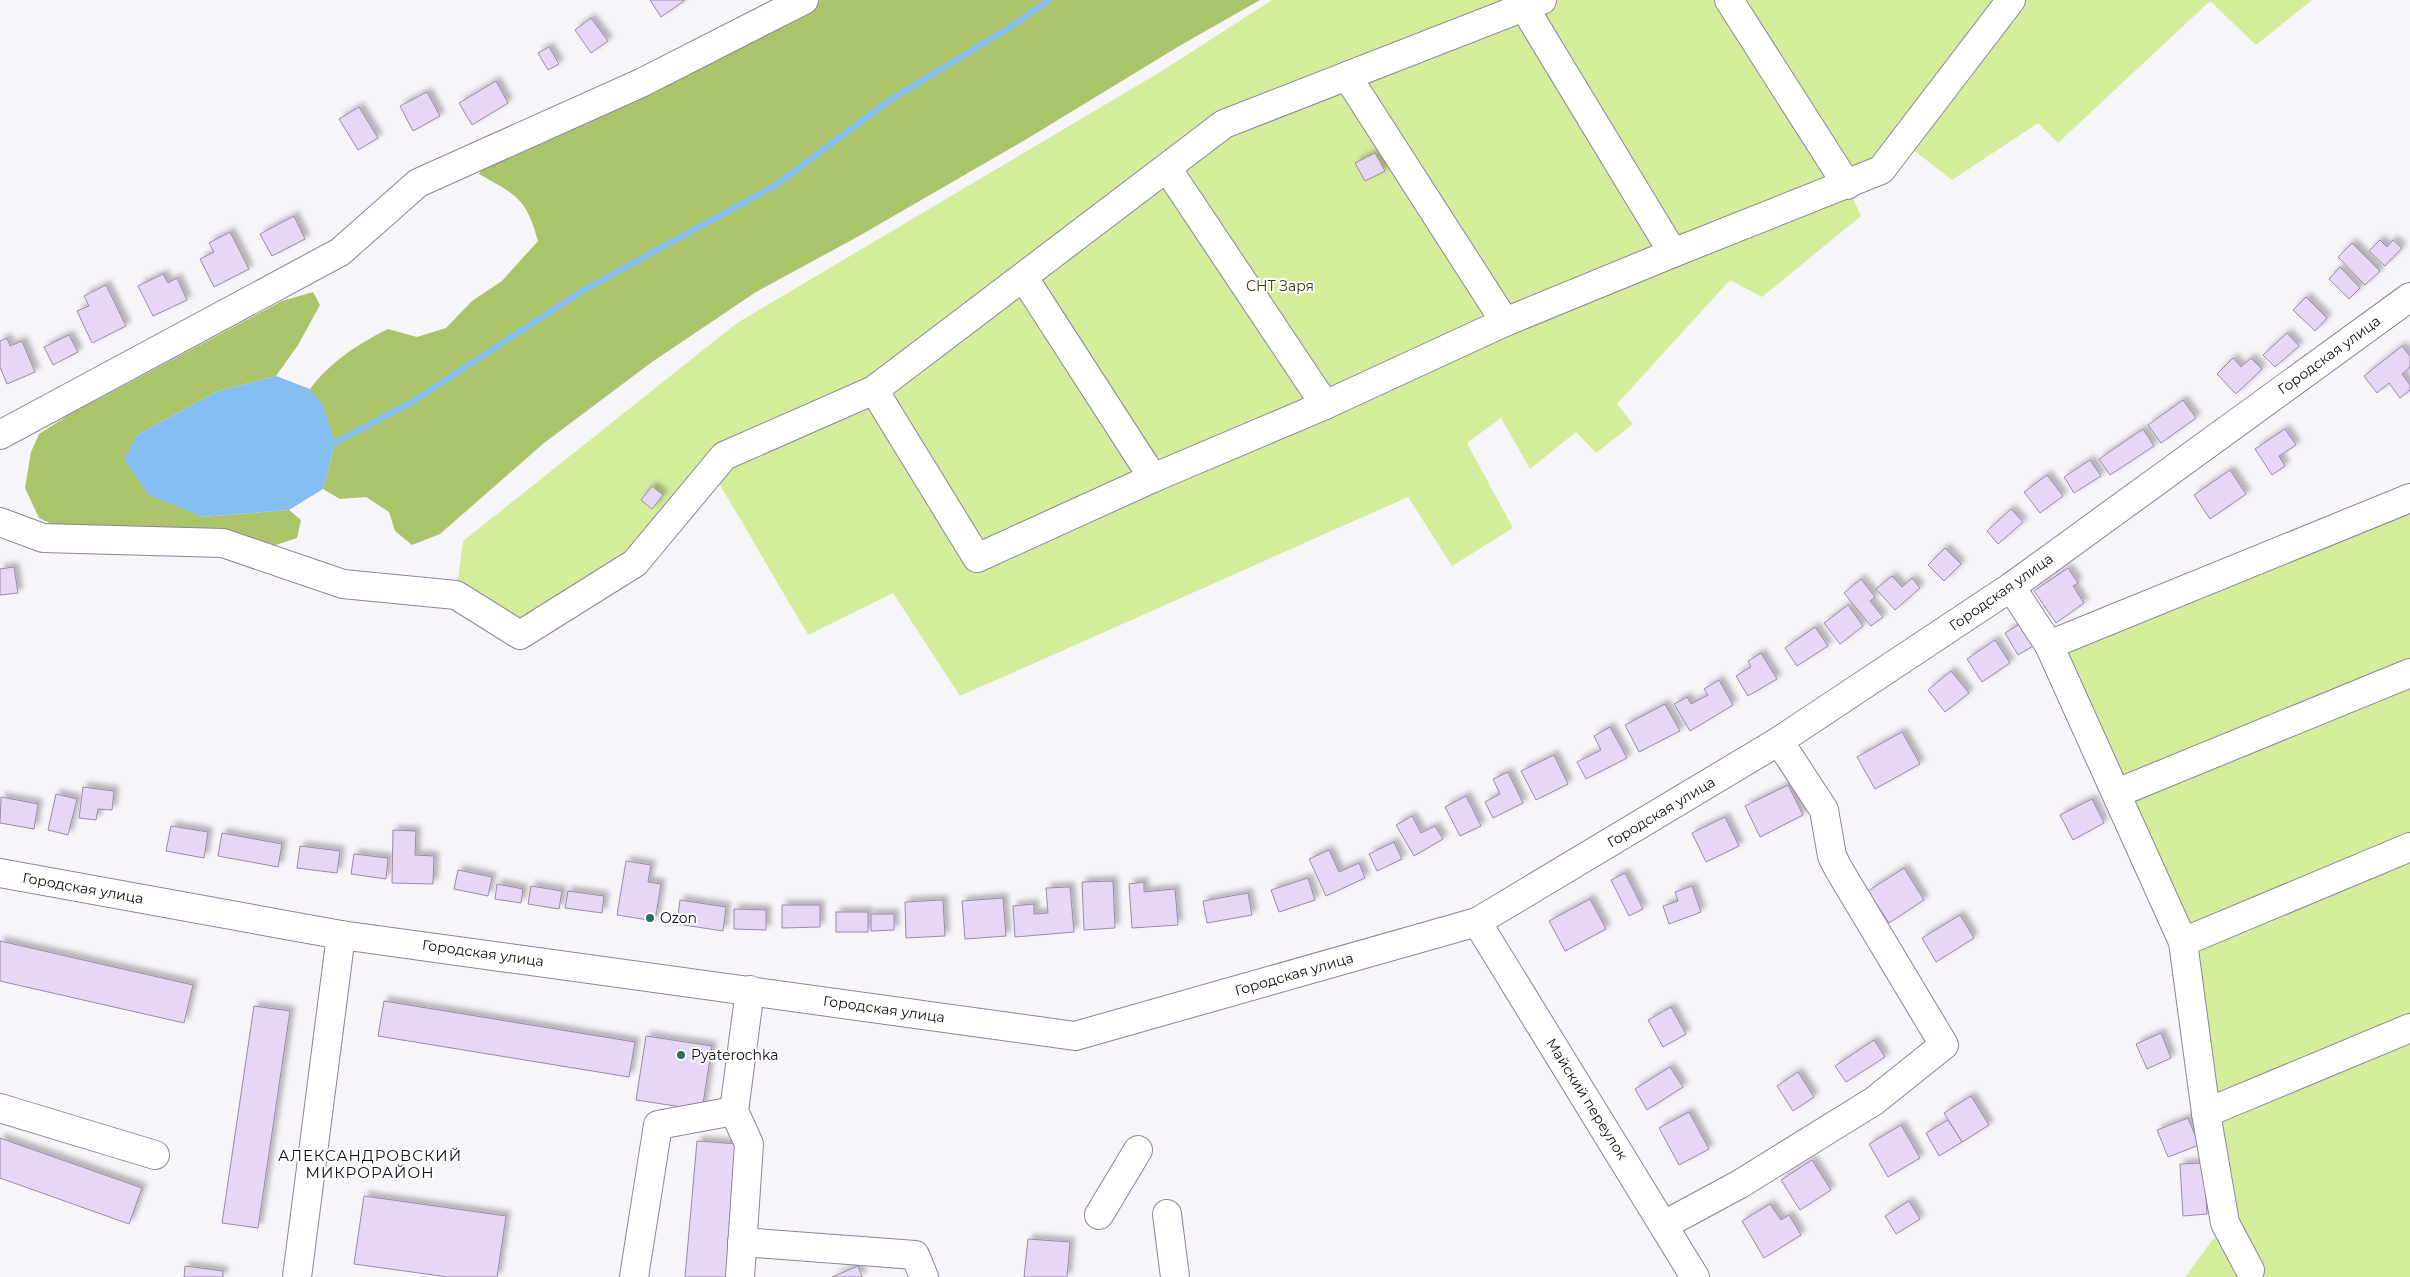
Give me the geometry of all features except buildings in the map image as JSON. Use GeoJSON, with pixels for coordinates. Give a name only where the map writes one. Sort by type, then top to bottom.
{"type":"FeatureCollection","features":[{"type":"Feature","properties":{"kind":"street"},"geometry":{"type":"LineString","coordinates":[[0,434],[340,252],[418,183],[641,83],[804,0]]}},
{"type":"Feature","properties":{"kind":"street"},"geometry":{"type":"LineString","coordinates":[[1729,0],[1847,185]]}},
{"type":"Feature","properties":{"kind":"street"},"geometry":{"type":"LineString","coordinates":[[874,390],[977,558],[1153,478],[1325,405],[1505,322],[1881,170],[2011,0]]}},
{"type":"Feature","properties":{"kind":"street"},"geometry":{"type":"LineString","coordinates":[[0,522],[43,538],[223,543],[343,584],[456,595],[520,635],[635,563],[724,456],[874,390],[1024,278],[1224,124],[1533,4],[1673,253]]}},
{"type":"Feature","properties":{"kind":"street"},"geometry":{"type":"LineString","coordinates":[[1347,76],[1505,322]]}},
{"type":"Feature","properties":{"kind":"street"},"geometry":{"type":"LineString","coordinates":[[1167,168],[1325,405]]}},
{"type":"Feature","properties":{"kind":"street"},"geometry":{"type":"LineString","coordinates":[[1024,278],[1153,478]]}},
{"type":"Feature","properties":{"kind":"street","name":"Городская улица"},"geometry":{"type":"LineString","coordinates":[[0,873],[341,935],[1075,1036],[1477,922],[1779,741],[2011,587],[2410,297]]}},
{"type":"Feature","properties":{"kind":"street"},"geometry":{"type":"LineString","coordinates":[[2050,645],[2410,498]]}},
{"type":"Feature","properties":{"kind":"street"},"geometry":{"type":"LineString","coordinates":[[2011,587],[2050,645],[2183,942],[2206,1113],[2225,1223],[2250,1270]]}},
{"type":"Feature","properties":{"kind":"street"},"geometry":{"type":"LineString","coordinates":[[2117,793],[2410,673]]}},
{"type":"Feature","properties":{"kind":"street"},"geometry":{"type":"LineString","coordinates":[[1664,1225],[1740,1184],[1874,1101],[1944,1045],[1838,868],[1832,856],[1824,810],[1779,741]]}},
{"type":"Feature","properties":{"kind":"street"},"geometry":{"type":"LineString","coordinates":[[2183,942],[2410,847]]}},
{"type":"Feature","properties":{"kind":"street","name":"Майский переулок"},"geometry":{"type":"LineString","coordinates":[[1477,922],[1695,1277]]}},
{"type":"Feature","properties":{"kind":"street"},"geometry":{"type":"LineString","coordinates":[[297,1277],[341,935]]}},
{"type":"Feature","properties":{"kind":"street"},"geometry":{"type":"LineString","coordinates":[[740,1277],[749,1144],[734,1111],[750,990]]}},
{"type":"Feature","properties":{"kind":"street"},"geometry":{"type":"LineString","coordinates":[[2206,1113],[2410,1028]]}},
{"type":"Feature","properties":{"kind":"street"},"geometry":{"type":"LineString","coordinates":[[0,1108],[155,1155]]}},
{"type":"Feature","properties":{"kind":"street"},"geometry":{"type":"LineString","coordinates":[[634,1277],[658,1125],[734,1111]]}},
{"type":"Feature","properties":{"kind":"street"},"geometry":{"type":"LineString","coordinates":[[1099,1214],[1138,1150]]}},
{"type":"Feature","properties":{"kind":"street"},"geometry":{"type":"LineString","coordinates":[[1168,1214],[1175,1277]]}},
{"type":"Feature","properties":{"kind":"street"},"geometry":{"type":"LineString","coordinates":[[742,1242],[915,1255],[924,1277]]}},
{"type":"Feature","properties":{"kind":"green space"},"geometry":{"type":"Polygon","coordinates":[[[820,0],[1260,0],[1181,45],[1025,140],[859,236],[756,292],[652,362],[544,443],[440,534],[412,545],[395,531],[389,512],[366,497],[340,499],[323,489],[335,443],[310,389],[345,354],[388,329],[417,337],[446,328],[472,301],[502,281],[538,241],[529,215],[518,199],[479,174],[488,160],[802,13],[820,0]]]}},
{"type":"Feature","properties":{"kind":"green space","name":"СНТ Заря"},"geometry":{"type":"Polygon","coordinates":[[[1272,0],[2312,0],[2256,45],[2210,1],[2058,143],[2038,123],[1952,180],[1903,142],[1847,185],[1861,216],[1762,297],[1730,280],[1617,404],[1633,424],[1596,453],[1576,432],[1530,469],[1501,418],[1467,443],[1513,528],[1452,566],[1408,497],[960,696],[893,593],[808,635],[712,471],[635,563],[520,635],[456,595],[463,541],[737,323],[1165,69],[1272,0]]]}},
{"type":"Feature","properties":{"kind":"green space"},"geometry":{"type":"Polygon","coordinates":[[[313,292],[320,305],[298,345],[276,376],[218,391],[137,435],[125,460],[202,517],[289,510],[301,520],[297,538],[264,549],[66,531],[39,518],[25,488],[31,452],[39,434],[67,416],[282,301],[313,292]]]}},
{"type":"Feature","properties":{"kind":"green space"},"geometry":{"type":"Polygon","coordinates":[[[2410,498],[2410,1277],[2185,1277],[2225,1223],[2188,968],[2049,645],[2410,498]]]}},
{"type":"Feature","properties":{"kind":"water"},"geometry":{"type":"Polygon","coordinates":[[[276,376],[310,389],[323,405],[335,443],[323,489],[289,510],[203,517],[149,495],[124,460],[137,435],[218,391],[276,376]]]}},
{"type":"Feature","properties":{"kind":"waterway"},"geometry":{"type":"LineString","coordinates":[[335,443],[412,402],[582,291],[776,185],[890,100],[1009,28],[1049,0]]}},
{"type":"Feature","properties":{"kind":"place","name":"Ozon"},"geometry":{"type":"Point","coordinates":[650,918]}},
{"type":"Feature","properties":{"kind":"place","name":"Pyaterochka"},"geometry":{"type":"Point","coordinates":[681,1055]}},
{"type":"Feature","properties":{"kind":"district","name":"АЛЕКСАНДРОВСКИЙ МИКРОРАЙОН"},"geometry":{"type":"Point","coordinates":[370,1164]}}]}
